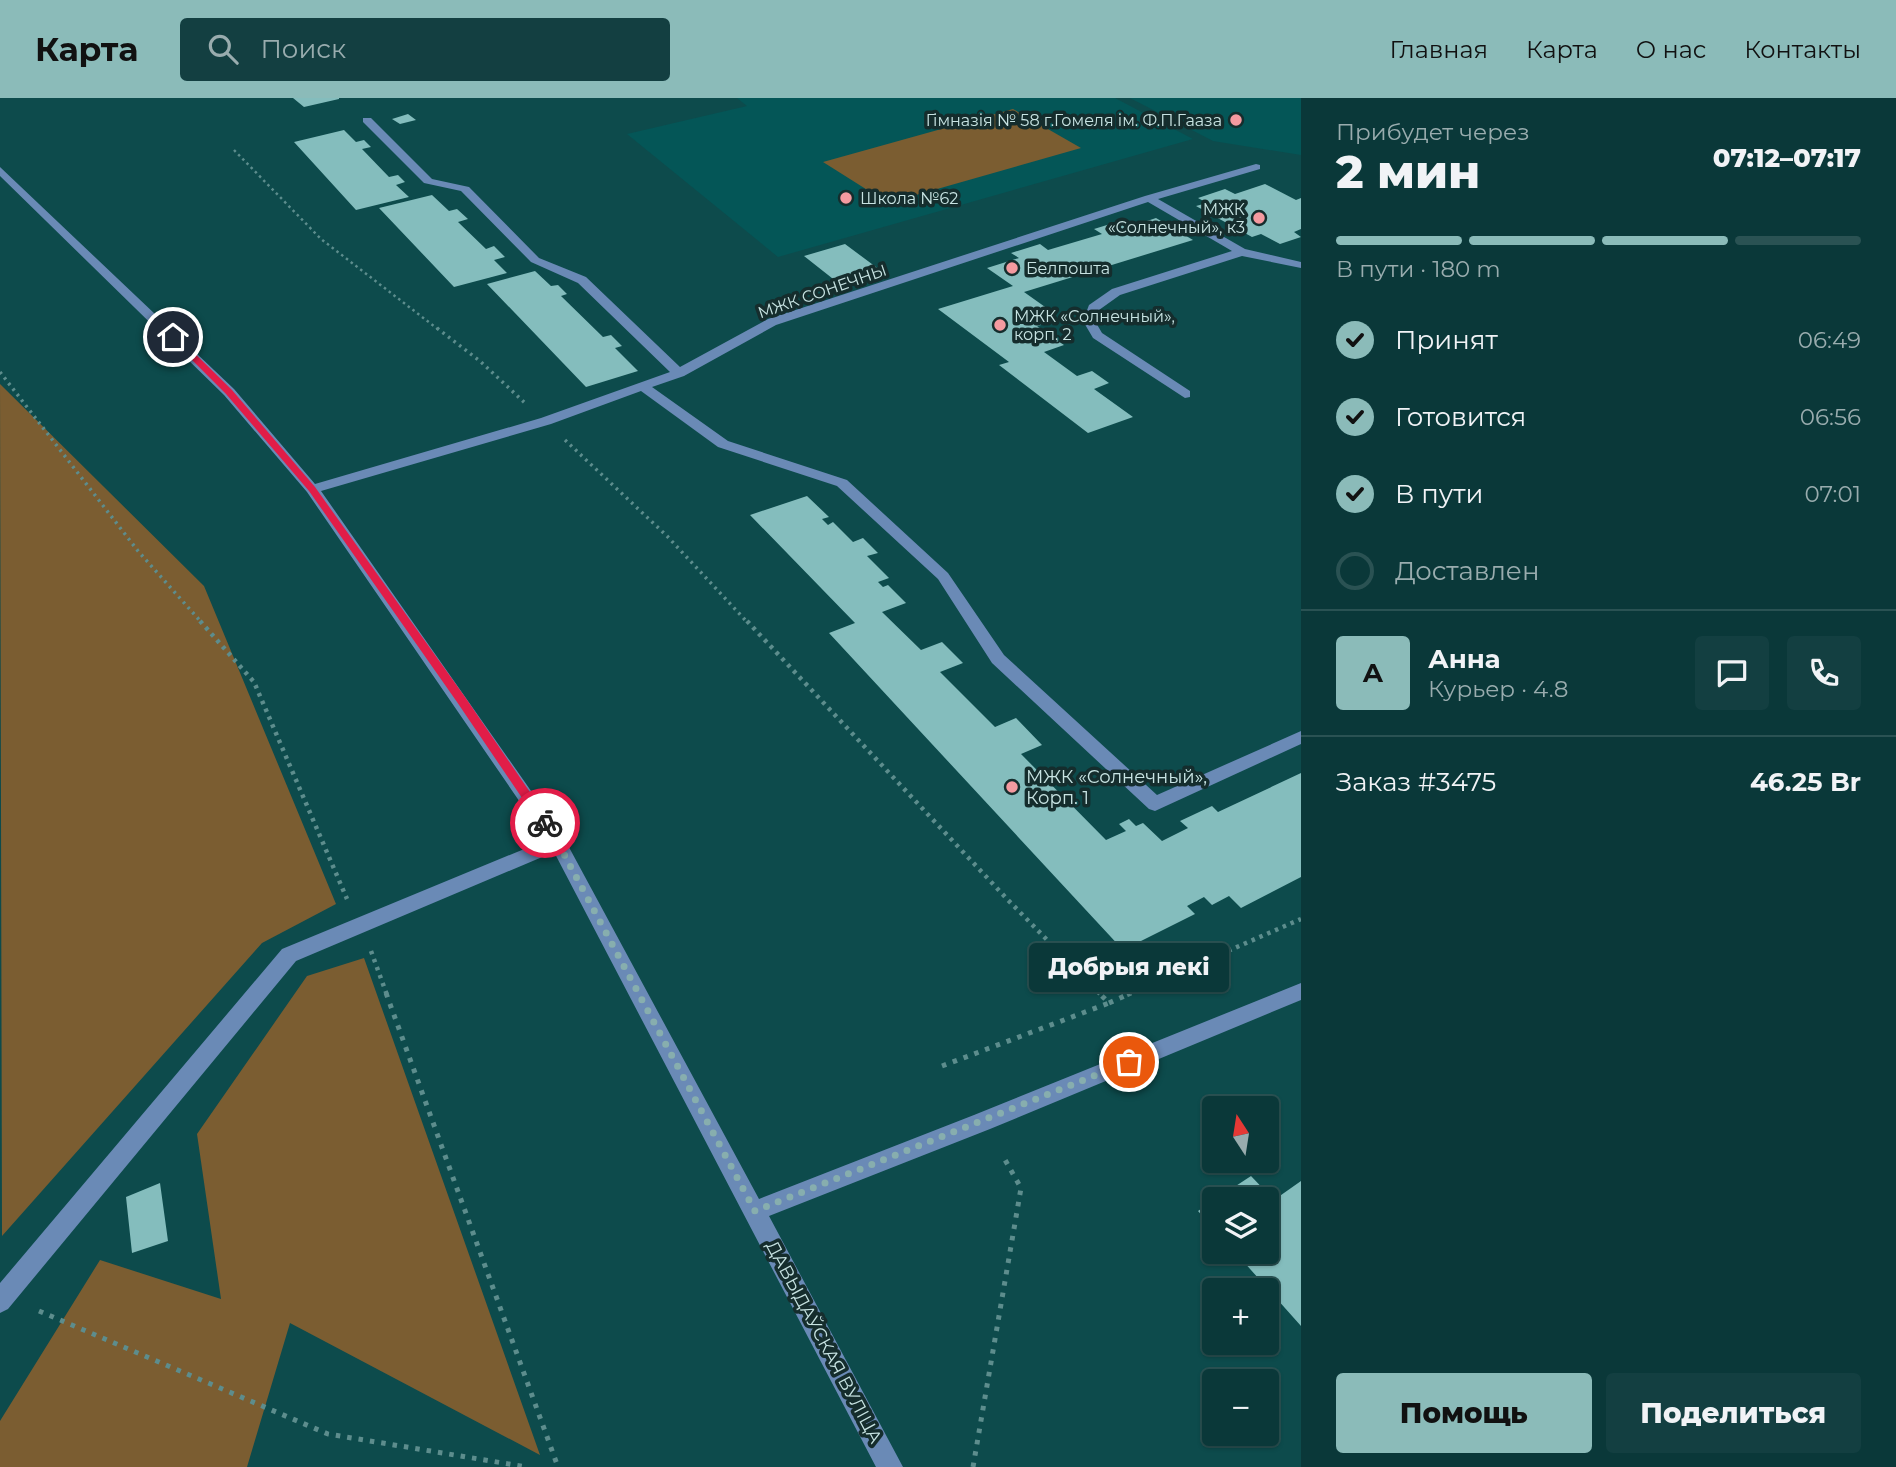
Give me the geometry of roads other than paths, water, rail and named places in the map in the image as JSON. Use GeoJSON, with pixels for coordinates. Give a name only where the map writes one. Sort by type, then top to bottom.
{"type":"FeatureCollection","features":[{"type":"Feature","properties":{"kind":"street"},"geometry":{"type":"LineString","coordinates":[[367,120],[428,181],[465,188],[535,260],[582,280],[679,373]]}},
{"type":"Feature","properties":{"kind":"street","name":"МЖК СОНЕЧНЫ"},"geometry":{"type":"LineString","coordinates":[[312,489],[546,421],[679,373],[772,322],[1149,198],[1256,167]]}},
{"type":"Feature","properties":{"kind":"street","name":"ДАВЫДАЎСКАЯ ВУЛІЦА"},"geometry":{"type":"LineString","coordinates":[[0,170],[229,392],[312,489],[461,700],[558,843],[890,1467]]}},
{"type":"Feature","properties":{"kind":"street"},"geometry":{"type":"LineString","coordinates":[[1149,198],[1241,252],[1301,265]]}},
{"type":"Feature","properties":{"kind":"street"},"geometry":{"type":"LineString","coordinates":[[1185,394],[1097,335],[1089,321],[1093,308],[1116,292],[1241,252]]}},
{"type":"Feature","properties":{"kind":"street"},"geometry":{"type":"LineString","coordinates":[[644,387],[723,444],[842,483],[943,576],[998,659],[1155,804],[1301,737]]}},
{"type":"Feature","properties":{"kind":"street"},"geometry":{"type":"LineString","coordinates":[[0,1301],[289,955],[558,843]]}},
{"type":"Feature","properties":{"kind":"street"},"geometry":{"type":"LineString","coordinates":[[755,1211],[982,1122],[1301,991]]}},
{"type":"Feature","properties":{"kind":"place","name":"Гімназія № 58 г.Гомеля ім. Ф.П.Гааза"},"geometry":{"type":"Point","coordinates":[1236,120]}},
{"type":"Feature","properties":{"kind":"place","name":"Школа №62"},"geometry":{"type":"Point","coordinates":[846,198]}},
{"type":"Feature","properties":{"kind":"place","name":"МЖК «Солнечный», к3"},"geometry":{"type":"Point","coordinates":[1259,218]}},
{"type":"Feature","properties":{"kind":"place","name":"Белпошта"},"geometry":{"type":"Point","coordinates":[1012,268]}},
{"type":"Feature","properties":{"kind":"place","name":"МЖК «Солнечный», корп. 2"},"geometry":{"type":"Point","coordinates":[1000,325]}},
{"type":"Feature","properties":{"kind":"place","name":"МЖК «Солнечный», Корп. 1"},"geometry":{"type":"Point","coordinates":[1012,787]}},
{"type":"Feature","properties":{"kind":"place","name":"Добрыя лекі"},"geometry":{"type":"Point","coordinates":[1129,1062]}}]}
